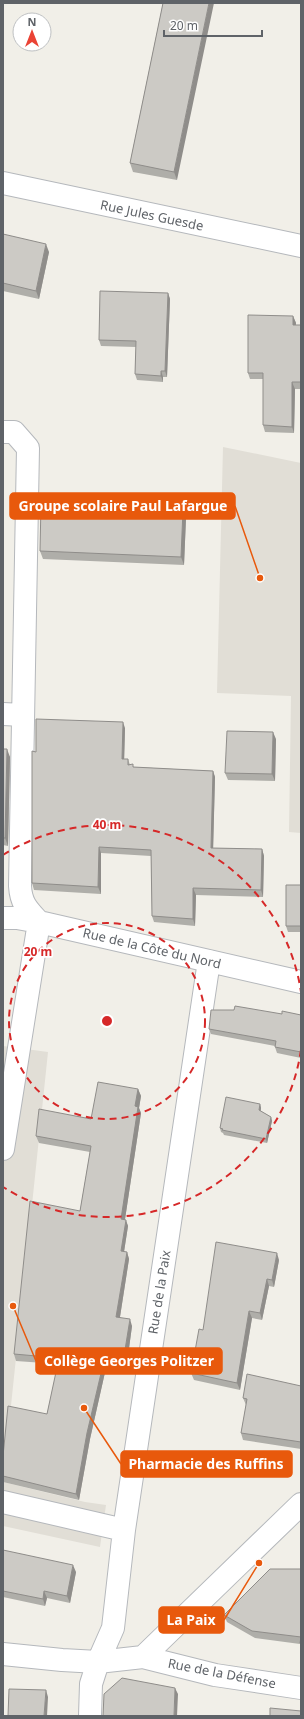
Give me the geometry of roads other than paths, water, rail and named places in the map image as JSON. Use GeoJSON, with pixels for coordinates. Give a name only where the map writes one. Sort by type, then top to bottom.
{"type":"FeatureCollection","features":[{"type":"Feature","properties":{"kind":"street","name":"Rue Jules Guesde"},"geometry":{"type":"LineString","coordinates":[[3,184],[301,246]]}},
{"type":"Feature","properties":{"kind":"street"},"geometry":{"type":"LineString","coordinates":[[3,432],[14,432],[28,448],[13,715],[20,898],[26,908],[39,922],[3,1149]]}},
{"type":"Feature","properties":{"kind":"street","name":"Rue de la Côte du Nord"},"geometry":{"type":"LineString","coordinates":[[3,918],[17,918],[39,922],[301,982]]}},
{"type":"Feature","properties":{"kind":"street","name":"Rue de la Paix"},"geometry":{"type":"LineString","coordinates":[[90,1716],[91,1684],[98,1662],[113,1628],[124,1530],[209,961]]}},
{"type":"Feature","properties":{"kind":"street"},"geometry":{"type":"LineString","coordinates":[[3,1502],[124,1530]]}},
{"type":"Feature","properties":{"kind":"street"},"geometry":{"type":"LineString","coordinates":[[3,1654],[98,1662],[143,1657],[301,1504]]}},
{"type":"Feature","properties":{"kind":"street","name":"Rue de la Défense"},"geometry":{"type":"LineString","coordinates":[[143,1657],[215,1675],[301,1688]]}},
{"type":"Feature","properties":{"kind":"place","name":"Groupe scolaire Paul Lafargue"},"geometry":{"type":"Point","coordinates":[260,578]}},
{"type":"Feature","properties":{"kind":"place","name":"Collège Georges Politzer"},"geometry":{"type":"Point","coordinates":[13,1306]}},
{"type":"Feature","properties":{"kind":"place","name":"Pharmacie des Ruffins"},"geometry":{"type":"Point","coordinates":[84,1408]}},
{"type":"Feature","properties":{"kind":"place","name":"La Paix"},"geometry":{"type":"Point","coordinates":[259,1563]}}]}
